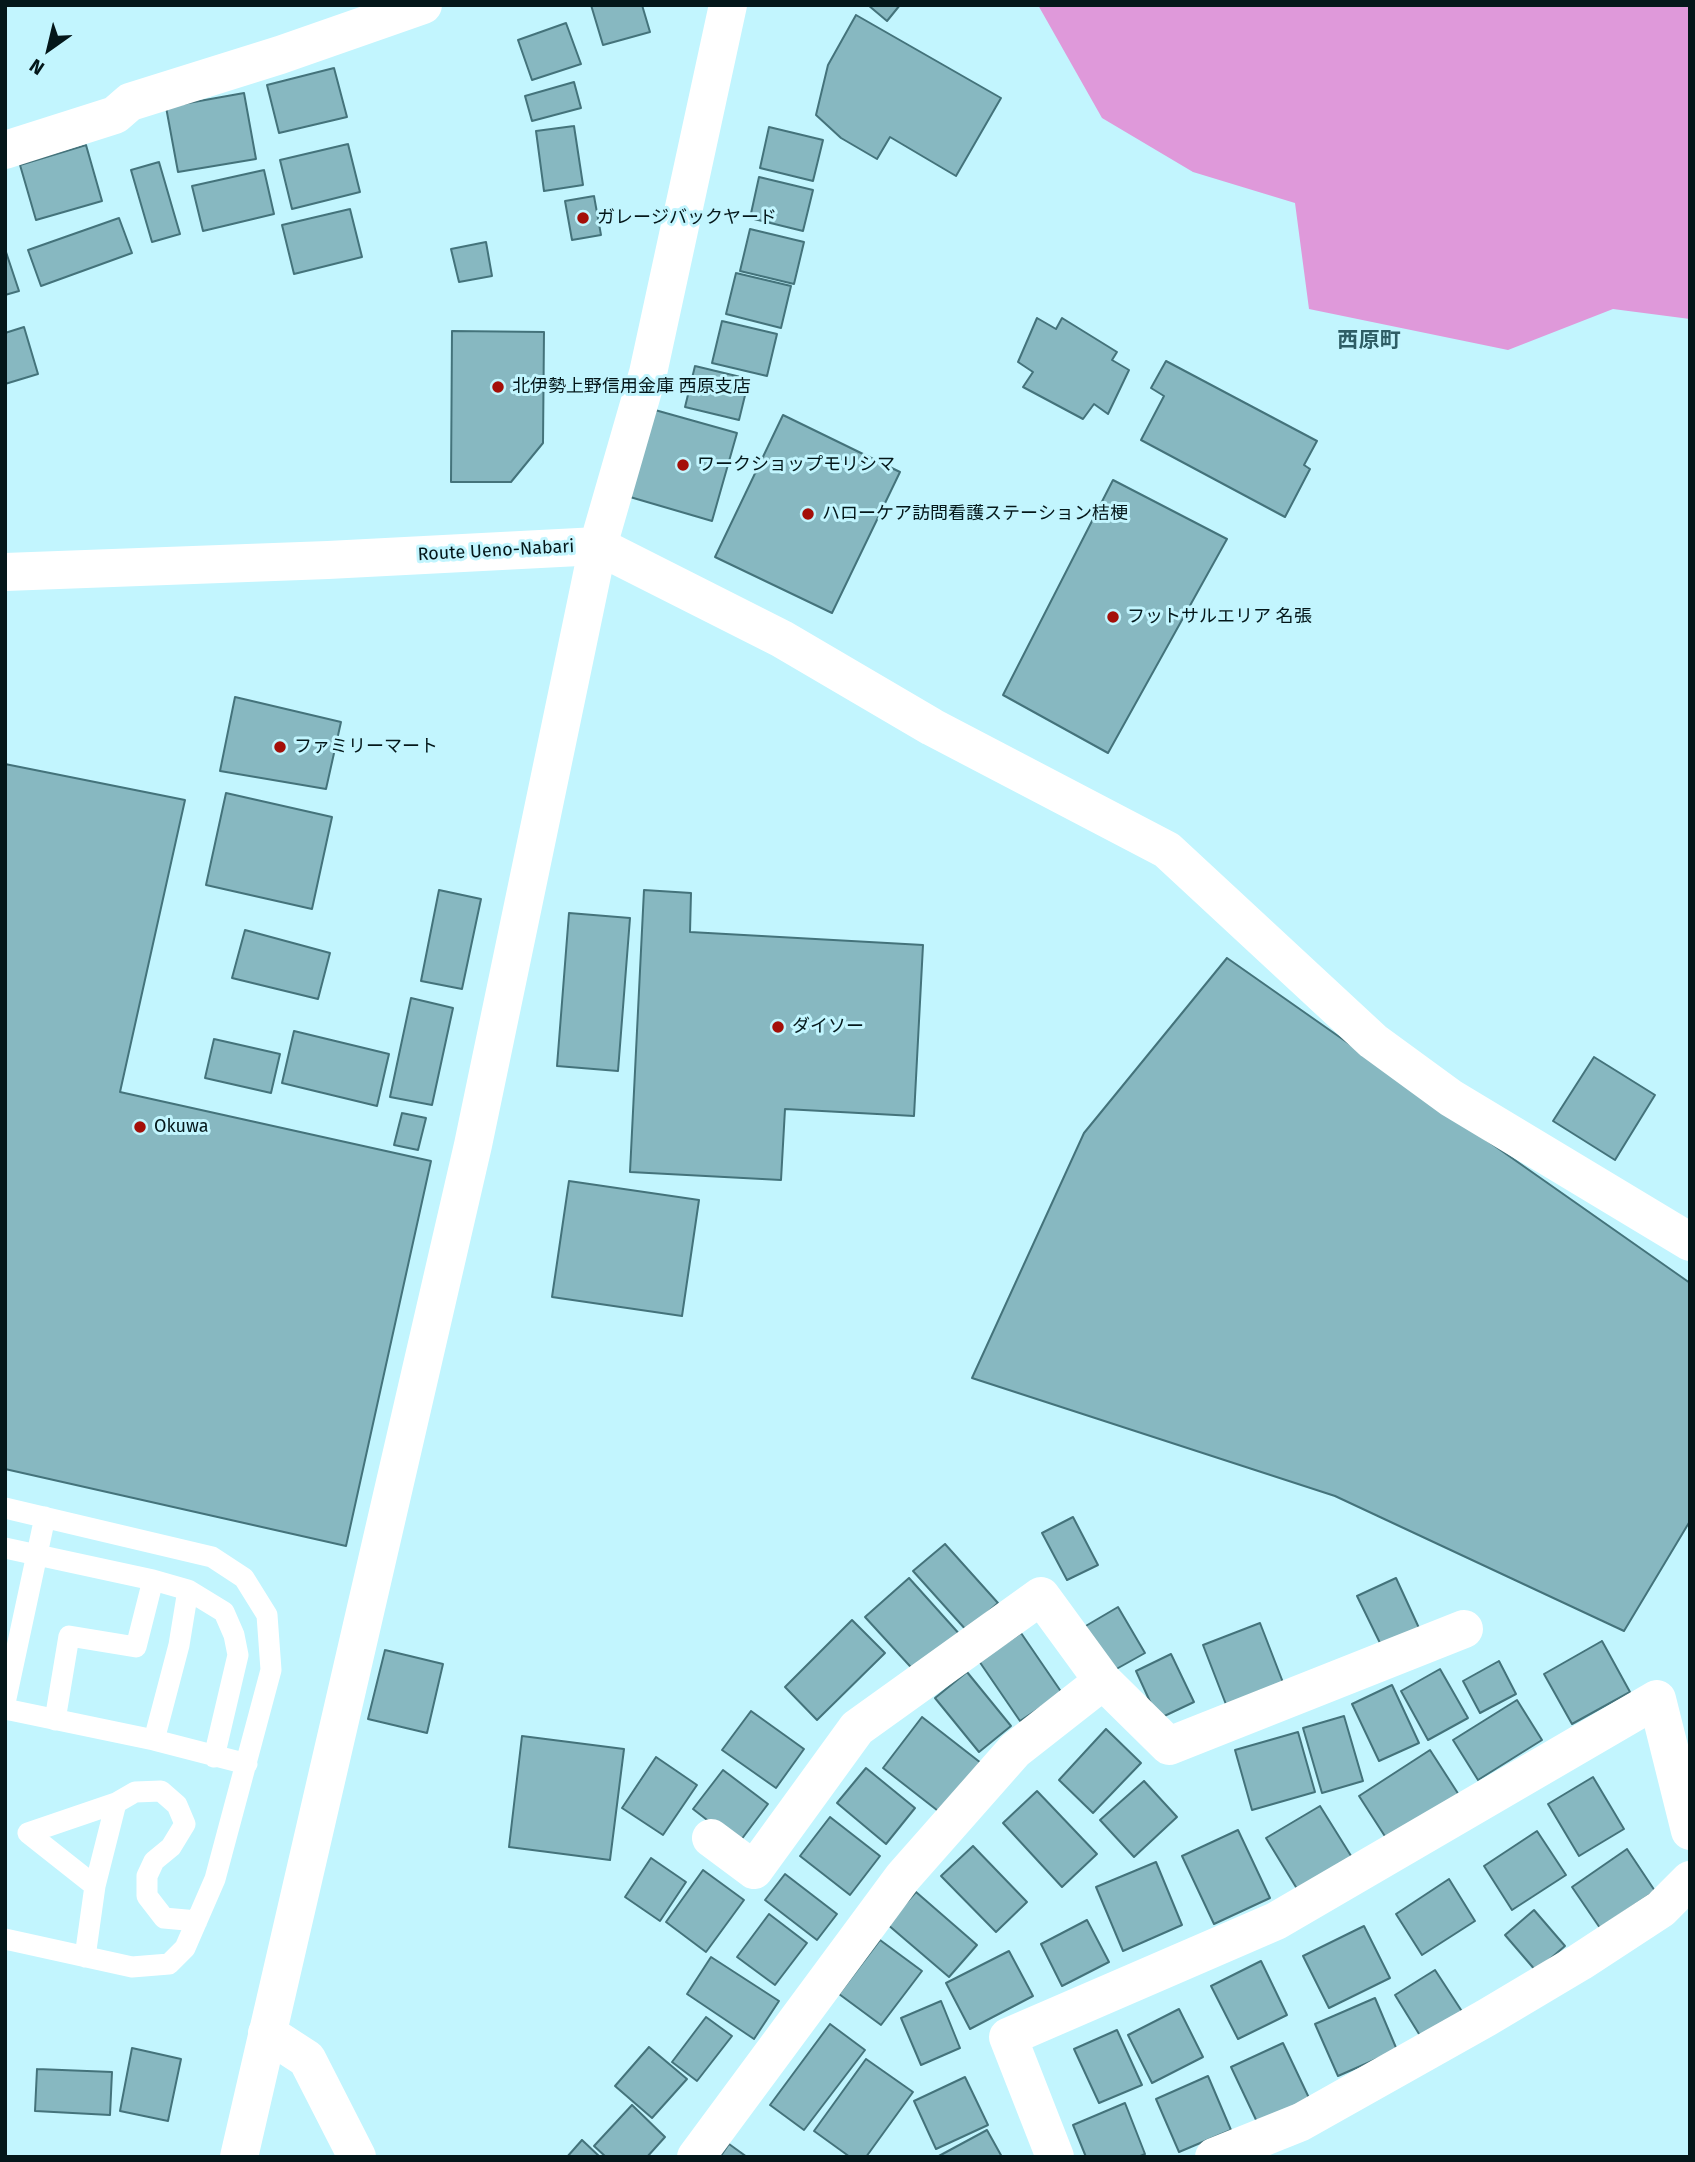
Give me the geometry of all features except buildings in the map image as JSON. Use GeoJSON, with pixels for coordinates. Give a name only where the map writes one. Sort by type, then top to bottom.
{"type":"FeatureCollection","features":[{"type":"Feature","properties":{"kind":"street"},"geometry":{"type":"LineString","coordinates":[[5,150],[116,116],[130,102],[279,55],[423,5]]}},
{"type":"Feature","properties":{"kind":"street","name":"Route Ueno-Nabari"},"geometry":{"type":"LineString","coordinates":[[5,572],[328,560],[598,546],[648,373],[728,5]]}},
{"type":"Feature","properties":{"kind":"street"},"geometry":{"type":"LineString","coordinates":[[239,2157],[473,1145],[598,546],[782,639],[932,727],[1167,850],[1373,1041],[1451,1098],[1690,1242]]}},
{"type":"Feature","properties":{"kind":"street"},"geometry":{"type":"LineString","coordinates":[[711,1838],[754,1870],[858,1728],[1041,1596],[1103,1681],[1169,1745],[1464,1629]]}},
{"type":"Feature","properties":{"kind":"street"},"geometry":{"type":"LineString","coordinates":[[696,2157],[903,1877],[1015,1750],[1103,1681]]}},
{"type":"Feature","properties":{"kind":"street"},"geometry":{"type":"LineString","coordinates":[[1055,2157],[1008,2037],[1276,1921],[1657,1699],[1690,1831]]}},
{"type":"Feature","properties":{"kind":"street"},"geometry":{"type":"LineString","coordinates":[[1214,2157],[1301,2122],[1486,2018],[1580,1962],[1661,1909],[1690,1880]]}},
{"type":"Feature","properties":{"kind":"street"},"geometry":{"type":"LineString","coordinates":[[267,2033],[307,2059],[357,2157]]}},
{"type":"Feature","properties":{"kind":"lane"},"geometry":{"type":"LineString","coordinates":[[5,1508],[212,1557],[244,1578],[267,1615],[271,1670],[215,1879],[185,1948],[169,1964],[132,1967],[5,1939]]}},
{"type":"Feature","properties":{"kind":"lane"},"geometry":{"type":"LineString","coordinates":[[45,1517],[10,1659],[5,1706],[247,1764]]}},
{"type":"Feature","properties":{"kind":"lane"},"geometry":{"type":"LineString","coordinates":[[5,1549],[153,1580],[188,1590],[224,1612],[234,1635],[238,1655],[214,1757]]}},
{"type":"Feature","properties":{"kind":"lane"},"geometry":{"type":"LineString","coordinates":[[55,1720],[69,1636],[136,1647],[153,1580]]}},
{"type":"Feature","properties":{"kind":"lane"},"geometry":{"type":"LineString","coordinates":[[154,1740],[179,1645],[188,1590]]}},
{"type":"Feature","properties":{"kind":"lane"},"geometry":{"type":"LineString","coordinates":[[95,1886],[28,1833],[116,1803],[135,1792],[161,1791],[177,1805],[185,1824],[171,1847],[154,1861],[147,1876],[147,1896],[164,1918],[197,1921]]}},
{"type":"Feature","properties":{"kind":"lane"},"geometry":{"type":"LineString","coordinates":[[85,1957],[95,1886],[116,1803]]}},
{"type":"Feature","properties":{"kind":"shaded area"},"geometry":{"type":"Polygon","coordinates":[[[1038,5],[1690,5],[1690,319],[1613,309],[1508,350],[1309,309],[1295,203],[1193,172],[1102,118],[1038,5]]]}},
{"type":"Feature","properties":{"kind":"place","name":"ガレージバックヤード"},"geometry":{"type":"Point","coordinates":[583,218]}},
{"type":"Feature","properties":{"kind":"place","name":"北伊勢上野信用金庫 西原支店"},"geometry":{"type":"Point","coordinates":[498,387]}},
{"type":"Feature","properties":{"kind":"place","name":"ワークショップモリシマ"},"geometry":{"type":"Point","coordinates":[683,465]}},
{"type":"Feature","properties":{"kind":"place","name":"ハローケア訪問看護ステーション桔梗"},"geometry":{"type":"Point","coordinates":[808,514]}},
{"type":"Feature","properties":{"kind":"place","name":"フットサルエリア 名張"},"geometry":{"type":"Point","coordinates":[1113,617]}},
{"type":"Feature","properties":{"kind":"place","name":"ファミリーマート"},"geometry":{"type":"Point","coordinates":[280,747]}},
{"type":"Feature","properties":{"kind":"place","name":"ダイソー"},"geometry":{"type":"Point","coordinates":[778,1027]}},
{"type":"Feature","properties":{"kind":"place","name":"Okuwa"},"geometry":{"type":"Point","coordinates":[140,1127]}},
{"type":"Feature","properties":{"kind":"district","name":"西原町"},"geometry":{"type":"Point","coordinates":[1369,341]}}]}
